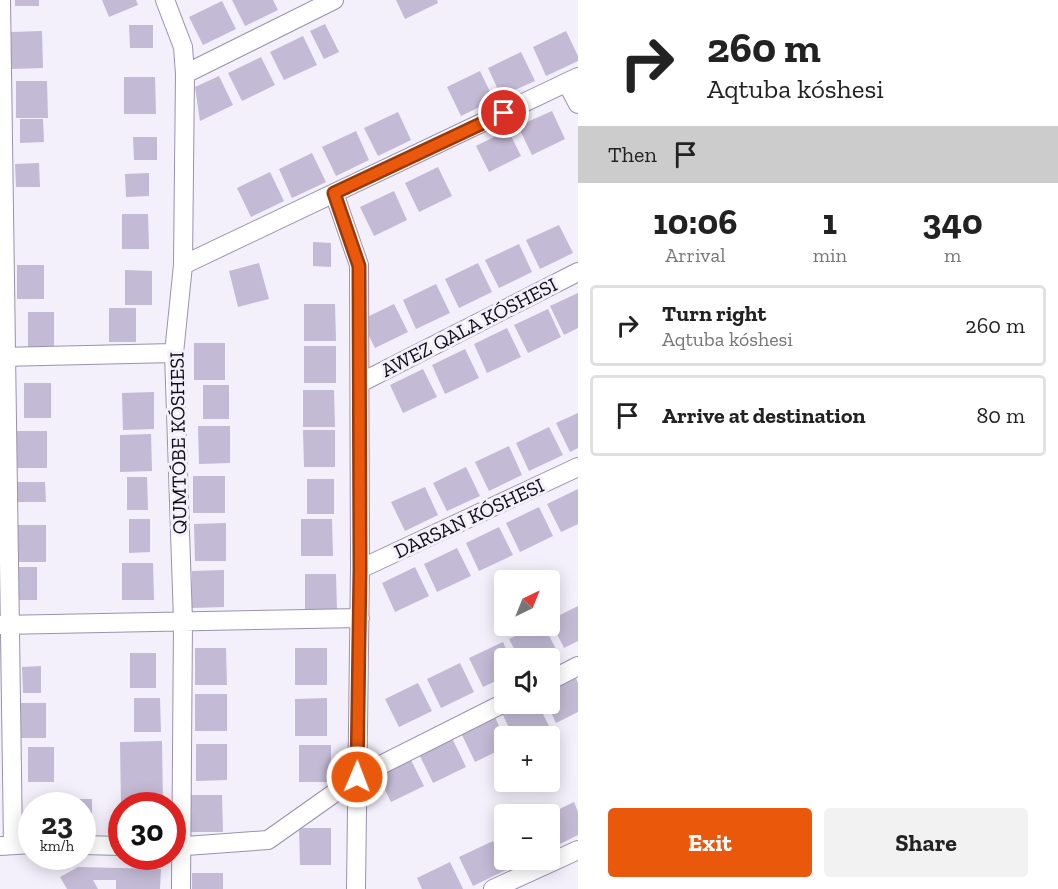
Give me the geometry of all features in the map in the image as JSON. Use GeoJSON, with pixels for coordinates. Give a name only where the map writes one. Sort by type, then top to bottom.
{"type":"FeatureCollection","features":[{"type":"Feature","properties":{"kind":"street"},"geometry":{"type":"LineString","coordinates":[[1,0],[5,624],[15,845]]}},
{"type":"Feature","properties":{"kind":"street","name":"QUMTÓBE KÓSHESI"},"geometry":{"type":"LineString","coordinates":[[165,0],[183,47],[185,74],[183,265],[174,353],[183,621],[178,792]]}},
{"type":"Feature","properties":{"kind":"street"},"geometry":{"type":"LineString","coordinates":[[185,74],[334,0]]}},
{"type":"Feature","properties":{"kind":"street"},"geometry":{"type":"LineString","coordinates":[[183,265],[572,80],[578,104]]}},
{"type":"Feature","properties":{"kind":"street"},"geometry":{"type":"LineString","coordinates":[[334,193],[359,266],[360,618],[356,889]]}},
{"type":"Feature","properties":{"kind":"street","name":"AWEZ QALA KÓSHESI"},"geometry":{"type":"LineString","coordinates":[[360,383],[578,272]]}},
{"type":"Feature","properties":{"kind":"street"},"geometry":{"type":"LineString","coordinates":[[2,357],[174,353]]}},
{"type":"Feature","properties":{"kind":"street","name":"DARSAN KÓSHESI"},"geometry":{"type":"LineString","coordinates":[[360,569],[578,467]]}},
{"type":"Feature","properties":{"kind":"street"},"geometry":{"type":"LineString","coordinates":[[5,624],[360,618]]}},
{"type":"Feature","properties":{"kind":"street"},"geometry":{"type":"LineString","coordinates":[[560,675],[578,666]]}},
{"type":"Feature","properties":{"kind":"street"},"geometry":{"type":"LineString","coordinates":[[186,846],[268,840],[357,777],[494,708]]}},
{"type":"Feature","properties":{"kind":"street"},"geometry":{"type":"LineString","coordinates":[[493,889],[578,850]]}},
{"type":"Feature","properties":{"kind":"street","name":"QUMTÓBE KÓSHESI"},"geometry":{"type":"LineString","coordinates":[[179,870],[181,889]]}},
{"type":"Feature","properties":{"kind":"building"},"geometry":{"type":"Polygon","coordinates":[[[15,0],[39,0],[39,6],[15,6],[15,0]]]}},
{"type":"Feature","properties":{"kind":"building"},"geometry":{"type":"Polygon","coordinates":[[[102,0],[136,0],[138,5],[109,17],[102,0]]]}},
{"type":"Feature","properties":{"kind":"building"},"geometry":{"type":"Polygon","coordinates":[[[232,0],[273,0],[278,10],[245,26],[232,0]]]}},
{"type":"Feature","properties":{"kind":"building"},"geometry":{"type":"Polygon","coordinates":[[[396,0],[437,0],[438,3],[405,19],[396,0]]]}},
{"type":"Feature","properties":{"kind":"building"},"geometry":{"type":"Polygon","coordinates":[[[222,1],[236,29],[203,45],[189,17],[222,1]]]}},
{"type":"Feature","properties":{"kind":"building"},"geometry":{"type":"Polygon","coordinates":[[[325,24],[339,52],[324,59],[310,31],[325,24]]]}},
{"type":"Feature","properties":{"kind":"building"},"geometry":{"type":"Polygon","coordinates":[[[129,25],[153,25],[153,48],[130,48],[129,25]]]}},
{"type":"Feature","properties":{"kind":"building"},"geometry":{"type":"Polygon","coordinates":[[[42,31],[43,68],[11,69],[11,32],[42,31]]]}},
{"type":"Feature","properties":{"kind":"building"},"geometry":{"type":"Polygon","coordinates":[[[566,31],[578,56],[578,61],[546,76],[533,47],[566,31]]]}},
{"type":"Feature","properties":{"kind":"building"},"geometry":{"type":"Polygon","coordinates":[[[303,36],[317,65],[284,80],[270,52],[303,36]]]}},
{"type":"Feature","properties":{"kind":"building"},"geometry":{"type":"Polygon","coordinates":[[[521,52],[535,81],[501,96],[488,68],[521,52]]]}},
{"type":"Feature","properties":{"kind":"building"},"geometry":{"type":"Polygon","coordinates":[[[261,57],[275,85],[242,101],[228,73],[261,57]]]}},
{"type":"Feature","properties":{"kind":"building"},"geometry":{"type":"Polygon","coordinates":[[[480,71],[494,100],[461,116],[447,87],[480,71]]]}},
{"type":"Feature","properties":{"kind":"building"},"geometry":{"type":"Polygon","coordinates":[[[219,76],[233,105],[200,121],[195,87],[219,76]]]}},
{"type":"Feature","properties":{"kind":"building"},"geometry":{"type":"Polygon","coordinates":[[[124,77],[155,77],[156,114],[124,114],[124,77]]]}},
{"type":"Feature","properties":{"kind":"building"},"geometry":{"type":"Polygon","coordinates":[[[16,81],[47,81],[48,118],[16,118],[16,81]]]}},
{"type":"Feature","properties":{"kind":"building"},"geometry":{"type":"Polygon","coordinates":[[[552,111],[565,139],[532,155],[518,126],[552,111]]]}},
{"type":"Feature","properties":{"kind":"building"},"geometry":{"type":"Polygon","coordinates":[[[398,112],[411,140],[378,156],[364,128],[398,112]]]}},
{"type":"Feature","properties":{"kind":"building"},"geometry":{"type":"Polygon","coordinates":[[[20,119],[43,119],[44,142],[20,143],[20,119]]]}},
{"type":"Feature","properties":{"kind":"building"},"geometry":{"type":"Polygon","coordinates":[[[508,130],[521,156],[489,172],[476,146],[508,130]]]}},
{"type":"Feature","properties":{"kind":"building"},"geometry":{"type":"Polygon","coordinates":[[[356,131],[369,160],[336,176],[322,147],[356,131]]]}},
{"type":"Feature","properties":{"kind":"building"},"geometry":{"type":"Polygon","coordinates":[[[133,137],[157,137],[157,160],[134,160],[133,137]]]}},
{"type":"Feature","properties":{"kind":"building"},"geometry":{"type":"Polygon","coordinates":[[[312,153],[326,182],[292,198],[279,169],[312,153]]]}},
{"type":"Feature","properties":{"kind":"building"},"geometry":{"type":"Polygon","coordinates":[[[39,163],[40,187],[16,187],[15,164],[39,163]]]}},
{"type":"Feature","properties":{"kind":"building"},"geometry":{"type":"Polygon","coordinates":[[[438,167],[452,196],[419,212],[405,183],[438,167]]]}},
{"type":"Feature","properties":{"kind":"building"},"geometry":{"type":"Polygon","coordinates":[[[270,172],[284,201],[251,217],[237,188],[270,172]]]}},
{"type":"Feature","properties":{"kind":"building"},"geometry":{"type":"Polygon","coordinates":[[[149,173],[149,196],[126,197],[125,174],[149,173]]]}},
{"type":"Feature","properties":{"kind":"building"},"geometry":{"type":"Polygon","coordinates":[[[394,191],[407,220],[374,236],[360,207],[394,191]]]}},
{"type":"Feature","properties":{"kind":"building"},"geometry":{"type":"Polygon","coordinates":[[[122,214],[148,214],[149,249],[122,249],[122,214]]]}},
{"type":"Feature","properties":{"kind":"building"},"geometry":{"type":"Polygon","coordinates":[[[559,225],[573,253],[540,269],[526,240],[559,225]]]}},
{"type":"Feature","properties":{"kind":"building"},"geometry":{"type":"Polygon","coordinates":[[[313,242],[331,243],[331,267],[313,266],[313,242]]]}},
{"type":"Feature","properties":{"kind":"building"},"geometry":{"type":"Polygon","coordinates":[[[519,244],[532,272],[499,288],[485,260],[519,244]]]}},
{"type":"Feature","properties":{"kind":"building"},"geometry":{"type":"Polygon","coordinates":[[[259,263],[269,299],[238,307],[229,271],[259,263]]]}},
{"type":"Feature","properties":{"kind":"building"},"geometry":{"type":"Polygon","coordinates":[[[478,263],[492,292],[459,308],[445,279],[478,263]]]}},
{"type":"Feature","properties":{"kind":"building"},"geometry":{"type":"Polygon","coordinates":[[[17,265],[44,265],[44,299],[17,299],[17,265]]]}},
{"type":"Feature","properties":{"kind":"building"},"geometry":{"type":"Polygon","coordinates":[[[125,270],[152,271],[152,305],[125,305],[125,270]]]}},
{"type":"Feature","properties":{"kind":"building"},"geometry":{"type":"Polygon","coordinates":[[[436,284],[450,313],[416,329],[403,300],[436,284]]]}},
{"type":"Feature","properties":{"kind":"building"},"geometry":{"type":"Polygon","coordinates":[[[578,293],[578,328],[564,335],[550,306],[578,293]]]}},
{"type":"Feature","properties":{"kind":"building"},"geometry":{"type":"Polygon","coordinates":[[[304,304],[335,304],[336,341],[304,341],[304,304]]]}},
{"type":"Feature","properties":{"kind":"building"},"geometry":{"type":"Polygon","coordinates":[[[394,304],[408,332],[375,348],[361,320],[394,304]]]}},
{"type":"Feature","properties":{"kind":"building"},"geometry":{"type":"Polygon","coordinates":[[[109,308],[136,308],[136,342],[109,342],[109,308]]]}},
{"type":"Feature","properties":{"kind":"building"},"geometry":{"type":"Polygon","coordinates":[[[548,309],[561,337],[528,353],[514,325],[548,309]]]}},
{"type":"Feature","properties":{"kind":"building"},"geometry":{"type":"Polygon","coordinates":[[[28,312],[54,312],[54,347],[28,347],[28,312]]]}},
{"type":"Feature","properties":{"kind":"building"},"geometry":{"type":"Polygon","coordinates":[[[507,328],[521,357],[487,373],[474,344],[507,328]]]}},
{"type":"Feature","properties":{"kind":"building"},"geometry":{"type":"Polygon","coordinates":[[[194,343],[225,343],[225,380],[194,380],[194,343]]]}},
{"type":"Feature","properties":{"kind":"building"},"geometry":{"type":"Polygon","coordinates":[[[304,346],[336,346],[336,383],[304,383],[304,346]]]}},
{"type":"Feature","properties":{"kind":"building"},"geometry":{"type":"Polygon","coordinates":[[[465,349],[479,378],[445,394],[432,365],[465,349]]]}},
{"type":"Feature","properties":{"kind":"building"},"geometry":{"type":"Polygon","coordinates":[[[423,369],[437,397],[403,413],[390,385],[423,369]]]}},
{"type":"Feature","properties":{"kind":"building"},"geometry":{"type":"Polygon","coordinates":[[[24,383],[51,383],[51,418],[24,418],[24,383]]]}},
{"type":"Feature","properties":{"kind":"building"},"geometry":{"type":"Polygon","coordinates":[[[203,385],[229,385],[229,419],[203,419],[203,385]]]}},
{"type":"Feature","properties":{"kind":"building"},"geometry":{"type":"Polygon","coordinates":[[[303,390],[334,390],[335,427],[303,427],[303,390]]]}},
{"type":"Feature","properties":{"kind":"building"},"geometry":{"type":"Polygon","coordinates":[[[154,392],[154,429],[123,430],[122,393],[154,392]]]}},
{"type":"Feature","properties":{"kind":"building"},"geometry":{"type":"Polygon","coordinates":[[[578,413],[578,448],[570,452],[556,423],[578,413]]]}},
{"type":"Feature","properties":{"kind":"building"},"geometry":{"type":"Polygon","coordinates":[[[198,426],[230,426],[230,463],[199,464],[198,426]]]}},
{"type":"Feature","properties":{"kind":"building"},"geometry":{"type":"Polygon","coordinates":[[[549,427],[563,455],[529,471],[516,443],[549,427]]]}},
{"type":"Feature","properties":{"kind":"building"},"geometry":{"type":"Polygon","coordinates":[[[303,430],[335,430],[335,467],[304,467],[303,430]]]}},
{"type":"Feature","properties":{"kind":"building"},"geometry":{"type":"Polygon","coordinates":[[[15,431],[47,431],[47,468],[16,468],[15,431]]]}},
{"type":"Feature","properties":{"kind":"building"},"geometry":{"type":"Polygon","coordinates":[[[151,434],[152,471],[120,472],[120,435],[151,434]]]}},
{"type":"Feature","properties":{"kind":"building"},"geometry":{"type":"Polygon","coordinates":[[[509,446],[522,475],[489,491],[475,462],[509,446]]]}},
{"type":"Feature","properties":{"kind":"building"},"geometry":{"type":"Polygon","coordinates":[[[466,467],[480,496],[447,511],[433,483],[466,467]]]}},
{"type":"Feature","properties":{"kind":"building"},"geometry":{"type":"Polygon","coordinates":[[[193,476],[225,476],[225,513],[193,513],[193,476]]]}},
{"type":"Feature","properties":{"kind":"building"},"geometry":{"type":"Polygon","coordinates":[[[127,477],[147,477],[148,510],[127,510],[127,477]]]}},
{"type":"Feature","properties":{"kind":"building"},"geometry":{"type":"Polygon","coordinates":[[[307,479],[334,479],[334,514],[307,514],[307,479]]]}},
{"type":"Feature","properties":{"kind":"building"},"geometry":{"type":"Polygon","coordinates":[[[12,482],[45,482],[46,502],[13,502],[12,482]]]}},
{"type":"Feature","properties":{"kind":"building"},"geometry":{"type":"Polygon","coordinates":[[[425,487],[438,515],[405,531],[391,502],[425,487]]]}},
{"type":"Feature","properties":{"kind":"building"},"geometry":{"type":"Polygon","coordinates":[[[578,489],[578,524],[561,532],[547,504],[578,489]]]}},
{"type":"Feature","properties":{"kind":"building"},"geometry":{"type":"Polygon","coordinates":[[[539,507],[553,536],[520,552],[506,523],[539,507]]]}},
{"type":"Feature","properties":{"kind":"building"},"geometry":{"type":"Polygon","coordinates":[[[129,519],[150,519],[150,552],[129,553],[129,519]]]}},
{"type":"Feature","properties":{"kind":"building"},"geometry":{"type":"Polygon","coordinates":[[[301,519],[332,519],[333,556],[301,556],[301,519]]]}},
{"type":"Feature","properties":{"kind":"building"},"geometry":{"type":"Polygon","coordinates":[[[226,523],[226,561],[195,561],[194,524],[226,523]]]}},
{"type":"Feature","properties":{"kind":"building"},"geometry":{"type":"Polygon","coordinates":[[[15,525],[46,525],[46,562],[15,562],[15,525]]]}},
{"type":"Feature","properties":{"kind":"building"},"geometry":{"type":"Polygon","coordinates":[[[499,527],[513,555],[479,571],[466,543],[499,527]]]}},
{"type":"Feature","properties":{"kind":"building"},"geometry":{"type":"Polygon","coordinates":[[[457,548],[471,576],[437,592],[424,564],[457,548]]]}},
{"type":"Feature","properties":{"kind":"building"},"geometry":{"type":"Polygon","coordinates":[[[122,563],[153,563],[154,600],[122,600],[122,563]]]}},
{"type":"Feature","properties":{"kind":"building"},"geometry":{"type":"Polygon","coordinates":[[[16,567],[37,567],[37,600],[16,600],[16,567]]]}},
{"type":"Feature","properties":{"kind":"building"},"geometry":{"type":"Polygon","coordinates":[[[415,567],[429,596],[395,612],[382,583],[415,567]]]}},
{"type":"Feature","properties":{"kind":"building"},"geometry":{"type":"Polygon","coordinates":[[[224,570],[224,607],[192,608],[192,571],[224,570]]]}},
{"type":"Feature","properties":{"kind":"building"},"geometry":{"type":"Polygon","coordinates":[[[305,574],[336,574],[337,611],[305,611],[305,574]]]}},
{"type":"Feature","properties":{"kind":"building"},"geometry":{"type":"Polygon","coordinates":[[[578,606],[578,641],[564,648],[558,636],[560,636],[560,615],[578,606]]]}},
{"type":"Feature","properties":{"kind":"building"},"geometry":{"type":"Polygon","coordinates":[[[515,636],[549,636],[555,648],[514,648],[509,639],[515,636]]]}},
{"type":"Feature","properties":{"kind":"building"},"geometry":{"type":"Polygon","coordinates":[[[503,642],[506,648],[494,648],[494,682],[483,687],[469,658],[503,642]]]}},
{"type":"Feature","properties":{"kind":"building"},"geometry":{"type":"Polygon","coordinates":[[[195,648],[226,648],[227,685],[195,685],[195,648]]]}},
{"type":"Feature","properties":{"kind":"building"},"geometry":{"type":"Polygon","coordinates":[[[295,648],[327,648],[327,685],[295,685],[295,648]]]}},
{"type":"Feature","properties":{"kind":"building"},"geometry":{"type":"Polygon","coordinates":[[[130,653],[156,653],[156,688],[130,688],[130,653]]]}},
{"type":"Feature","properties":{"kind":"building"},"geometry":{"type":"Polygon","coordinates":[[[460,663],[474,692],[441,708],[427,679],[460,663]]]}},
{"type":"Feature","properties":{"kind":"building"},"geometry":{"type":"Polygon","coordinates":[[[41,666],[41,693],[23,693],[22,667],[41,666]]]}},
{"type":"Feature","properties":{"kind":"building"},"geometry":{"type":"Polygon","coordinates":[[[576,678],[578,712],[556,723],[552,714],[560,714],[560,686],[576,678]]]}},
{"type":"Feature","properties":{"kind":"building"},"geometry":{"type":"Polygon","coordinates":[[[418,683],[432,711],[399,727],[385,699],[418,683]]]}},
{"type":"Feature","properties":{"kind":"building"},"geometry":{"type":"Polygon","coordinates":[[[195,694],[227,694],[227,731],[195,731],[195,694]]]}},
{"type":"Feature","properties":{"kind":"building"},"geometry":{"type":"Polygon","coordinates":[[[134,698],[160,698],[161,732],[134,732],[134,698]]]}},
{"type":"Feature","properties":{"kind":"building"},"geometry":{"type":"Polygon","coordinates":[[[327,698],[327,736],[295,736],[295,699],[327,698]]]}},
{"type":"Feature","properties":{"kind":"building"},"geometry":{"type":"Polygon","coordinates":[[[20,703],[46,703],[46,738],[20,738],[20,703]]]}},
{"type":"Feature","properties":{"kind":"building"},"geometry":{"type":"Polygon","coordinates":[[[502,714],[543,714],[549,726],[508,726],[502,714]]]}},
{"type":"Feature","properties":{"kind":"building"},"geometry":{"type":"Polygon","coordinates":[[[495,717],[499,726],[494,726],[494,753],[475,762],[461,733],[495,717]]]}},
{"type":"Feature","properties":{"kind":"building"},"geometry":{"type":"Polygon","coordinates":[[[452,738],[466,767],[433,783],[419,754],[452,738]]]}},
{"type":"Feature","properties":{"kind":"building"},"geometry":{"type":"Polygon","coordinates":[[[162,741],[163,792],[121,792],[120,742],[162,741]]]}},
{"type":"Feature","properties":{"kind":"building"},"geometry":{"type":"Polygon","coordinates":[[[196,744],[227,744],[227,780],[196,781],[196,744]]]}},
{"type":"Feature","properties":{"kind":"building"},"geometry":{"type":"Polygon","coordinates":[[[299,745],[331,745],[331,782],[299,782],[299,745]]]}},
{"type":"Feature","properties":{"kind":"building"},"geometry":{"type":"Polygon","coordinates":[[[28,747],[54,747],[54,782],[28,782],[28,747]]]}},
{"type":"Feature","properties":{"kind":"building"},"geometry":{"type":"Polygon","coordinates":[[[410,758],[424,786],[391,802],[377,774],[410,758]]]}},
{"type":"Feature","properties":{"kind":"building"},"geometry":{"type":"Polygon","coordinates":[[[191,795],[222,795],[223,832],[191,832],[191,795]]]}},
{"type":"Feature","properties":{"kind":"building"},"geometry":{"type":"Polygon","coordinates":[[[574,802],[578,812],[578,835],[560,844],[560,809],[574,802]]]}},
{"type":"Feature","properties":{"kind":"building"},"geometry":{"type":"Polygon","coordinates":[[[299,828],[331,828],[331,865],[300,865],[299,828]]]}},
{"type":"Feature","properties":{"kind":"building"},"geometry":{"type":"Polygon","coordinates":[[[493,841],[494,870],[506,870],[473,886],[459,857],[493,841]]]}},
{"type":"Feature","properties":{"kind":"building"},"geometry":{"type":"Polygon","coordinates":[[[450,862],[463,889],[422,889],[417,878],[450,862]]]}},
{"type":"Feature","properties":{"kind":"building"},"geometry":{"type":"Polygon","coordinates":[[[96,867],[108,868],[108,870],[161,870],[160,889],[116,889],[116,880],[93,880],[98,889],[67,889],[60,877],[73,870],[96,870],[96,867]]]}},
{"type":"Feature","properties":{"kind":"building"},"geometry":{"type":"Polygon","coordinates":[[[192,873],[223,873],[223,889],[192,889],[192,873]]]}},
{"type":"Feature","properties":{"kind":"route"},"geometry":{"type":"LineString","coordinates":[[357,777],[360,569],[359,266],[334,193],[504,113]]}}]}
